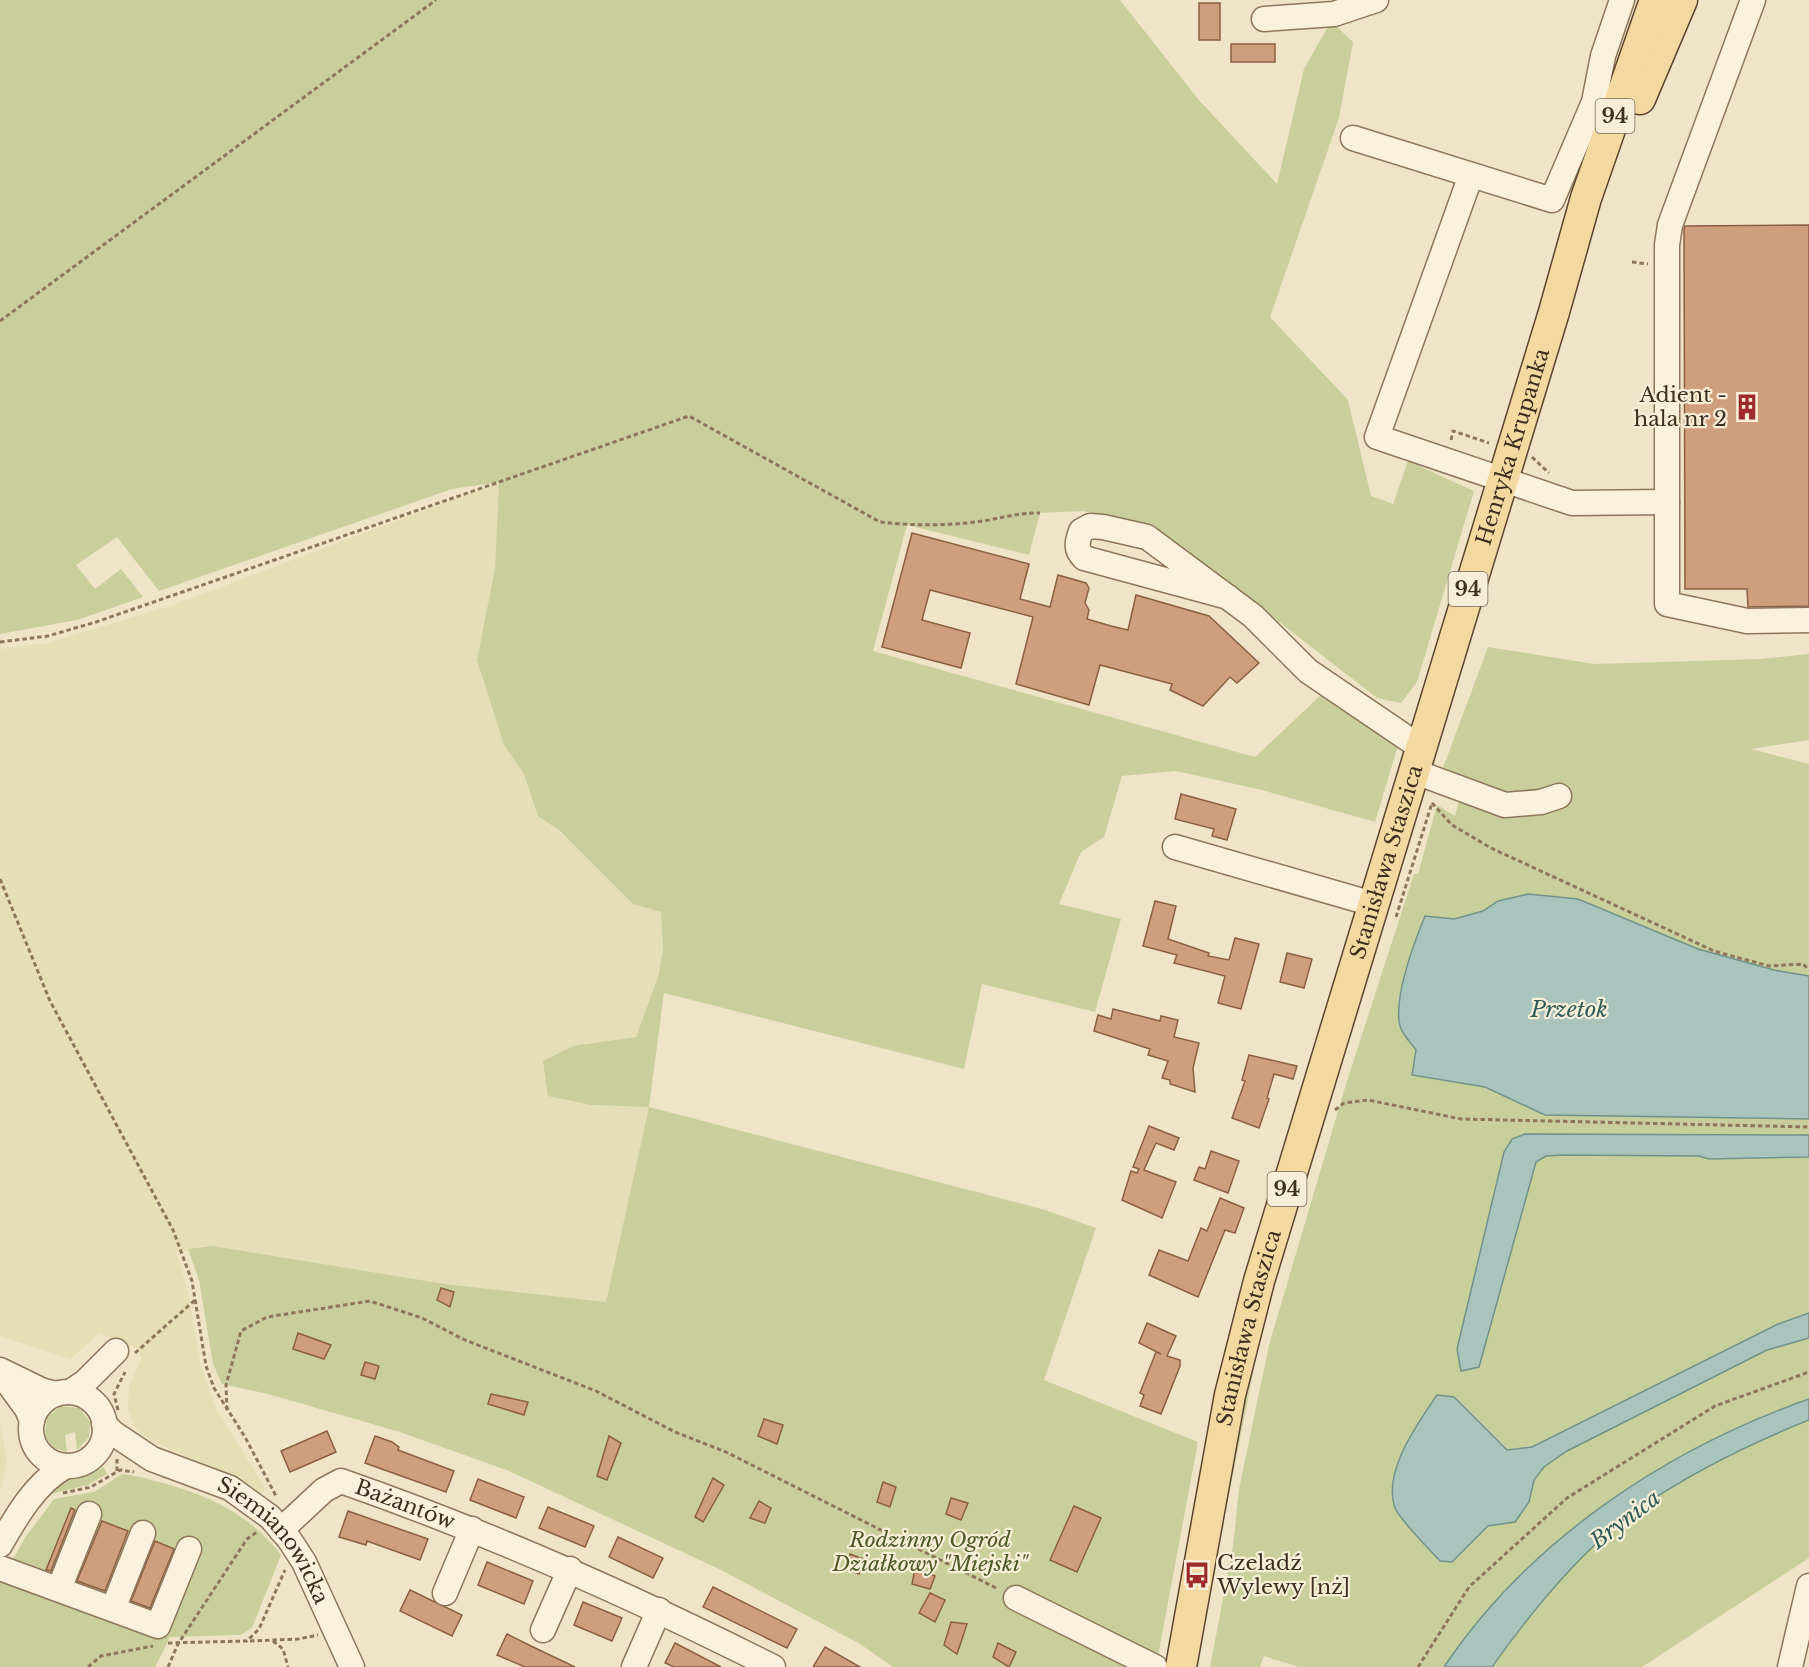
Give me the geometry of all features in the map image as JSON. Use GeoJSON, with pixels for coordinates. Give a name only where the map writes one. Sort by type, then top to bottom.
{"type":"FeatureCollection","features":[{"type":"Feature","properties":{"kind":"main road","name":"Henryka Krupanka"},"geometry":{"type":"LineString","coordinates":[[1420,746],[1554,312],[1586,198],[1655,0]]}},
{"type":"Feature","properties":{"kind":"main road","name":"Henryka Krupanka"},"geometry":{"type":"LineString","coordinates":[[1554,312],[1601,207],[1640,98],[1682,0]]}},
{"type":"Feature","properties":{"kind":"main road","name":"Stanisława Staszica"},"geometry":{"type":"LineString","coordinates":[[1181,1667],[1222,1439],[1244,1336],[1420,746]]}},
{"type":"Feature","properties":{"kind":"street"},"geometry":{"type":"LineString","coordinates":[[1264,19],[1334,14],[1376,0]]}},
{"type":"Feature","properties":{"kind":"street"},"geometry":{"type":"LineString","coordinates":[[1353,138],[1552,200],[1594,102],[1603,56],[1622,0]]}},
{"type":"Feature","properties":{"kind":"street"},"geometry":{"type":"LineString","coordinates":[[1753,0],[1708,130],[1696,153],[1670,225],[1666,245],[1668,604],[1747,621],[1809,620]]}},
{"type":"Feature","properties":{"kind":"street"},"geometry":{"type":"LineString","coordinates":[[1471,175],[1377,437],[1572,503],[1667,502]]}},
{"type":"Feature","properties":{"kind":"street"},"geometry":{"type":"LineString","coordinates":[[1228,597],[1084,558],[1078,552],[1077,544],[1081,531],[1090,526],[1103,527],[1148,537],[1228,597],[1253,616],[1308,671],[1505,805],[1540,802],[1559,796]]}},
{"type":"Feature","properties":{"kind":"street"},"geometry":{"type":"LineString","coordinates":[[1175,847],[1372,904]]}},
{"type":"Feature","properties":{"kind":"street"},"geometry":{"type":"LineString","coordinates":[[116,1351],[108,1416],[102,1442],[92,1457],[80,1464],[66,1466],[50,1461],[38,1450],[31,1433],[32,1421],[43,1402],[85,1382],[116,1351]]}},
{"type":"Feature","properties":{"kind":"street"},"geometry":{"type":"LineString","coordinates":[[0,1371],[40,1390],[87,1398],[108,1416]]}},
{"type":"Feature","properties":{"kind":"street"},"geometry":{"type":"LineString","coordinates":[[0,1371],[27,1409],[32,1421]]}},
{"type":"Feature","properties":{"kind":"street","name":"Siemianowicka"},"geometry":{"type":"LineString","coordinates":[[108,1416],[113,1433],[147,1466]]}},
{"type":"Feature","properties":{"kind":"street"},"geometry":{"type":"LineString","coordinates":[[0,1545],[18,1514],[35,1469],[38,1450]]}},
{"type":"Feature","properties":{"kind":"street","name":"Siemianowicka"},"geometry":{"type":"LineString","coordinates":[[92,1457],[106,1455],[230,1488],[261,1509],[278,1525],[308,1569],[352,1667]]}},
{"type":"Feature","properties":{"kind":"street"},"geometry":{"type":"LineString","coordinates":[[18,1514],[49,1479],[66,1466]]}},
{"type":"Feature","properties":{"kind":"street","name":"Bażantów"},"geometry":{"type":"LineString","coordinates":[[278,1525],[324,1490],[341,1481],[472,1529],[570,1569],[773,1667]]}},
{"type":"Feature","properties":{"kind":"street"},"geometry":{"type":"LineString","coordinates":[[58,1589],[88,1514]]}},
{"type":"Feature","properties":{"kind":"street","name":"Bażantów"},"geometry":{"type":"LineString","coordinates":[[445,1593],[472,1529]]}},
{"type":"Feature","properties":{"kind":"street"},"geometry":{"type":"LineString","coordinates":[[113,1609],[143,1533]]}},
{"type":"Feature","properties":{"kind":"street"},"geometry":{"type":"LineString","coordinates":[[0,1568],[158,1626],[189,1549]]}},
{"type":"Feature","properties":{"kind":"street"},"geometry":{"type":"LineString","coordinates":[[543,1630],[570,1569]]}},
{"type":"Feature","properties":{"kind":"street"},"geometry":{"type":"LineString","coordinates":[[1790,1667],[1809,1586]]}},
{"type":"Feature","properties":{"kind":"street"},"geometry":{"type":"LineString","coordinates":[[1016,1598],[1155,1667]]}},
{"type":"Feature","properties":{"kind":"street"},"geometry":{"type":"LineString","coordinates":[[634,1667],[659,1610]]}},
{"type":"Feature","properties":{"kind":"path"},"geometry":{"type":"LineString","coordinates":[[0,321],[436,0]]}},
{"type":"Feature","properties":{"kind":"path"},"geometry":{"type":"LineString","coordinates":[[0,642],[48,636],[96,622],[689,416],[880,522],[907,525],[988,520],[1010,514],[1040,513]]}},
{"type":"Feature","properties":{"kind":"path"},"geometry":{"type":"LineString","coordinates":[[1445,459],[1453,431],[1489,443],[1492,435]]}},
{"type":"Feature","properties":{"kind":"path"},"geometry":{"type":"LineString","coordinates":[[1526,451],[1555,478]]}},
{"type":"Feature","properties":{"kind":"path"},"geometry":{"type":"LineString","coordinates":[[1432,802],[1452,825],[1545,875],[1714,951],[1769,966],[1803,964],[1809,970]]}},
{"type":"Feature","properties":{"kind":"path"},"geometry":{"type":"LineString","coordinates":[[0,879],[50,1001],[173,1230],[196,1299],[206,1366],[278,1525],[261,1528],[247,1539],[178,1644],[168,1667]]}},
{"type":"Feature","properties":{"kind":"path"},"geometry":{"type":"LineString","coordinates":[[1332,1116],[1340,1105],[1368,1100],[1461,1119],[1809,1127]]}},
{"type":"Feature","properties":{"kind":"path"},"geometry":{"type":"LineString","coordinates":[[132,1358],[140,1348],[196,1299]]}},
{"type":"Feature","properties":{"kind":"path"},"geometry":{"type":"LineString","coordinates":[[227,1410],[226,1385],[241,1331],[267,1317],[370,1301],[422,1318],[465,1340],[596,1390],[675,1432],[726,1452],[1016,1598]]}},
{"type":"Feature","properties":{"kind":"path"},"geometry":{"type":"LineString","coordinates":[[108,1416],[114,1394],[128,1366]]}},
{"type":"Feature","properties":{"kind":"path"},"geometry":{"type":"LineString","coordinates":[[1418,1667],[1469,1587],[1568,1498],[1715,1406],[1809,1372]]}},
{"type":"Feature","properties":{"kind":"path"},"geometry":{"type":"LineString","coordinates":[[116,1463],[117,1471]]}},
{"type":"Feature","properties":{"kind":"path"},"geometry":{"type":"LineString","coordinates":[[55,1494],[91,1487],[117,1471],[147,1466]]}},
{"type":"Feature","properties":{"kind":"path"},"geometry":{"type":"LineString","coordinates":[[247,1641],[298,1639],[322,1634]]}},
{"type":"Feature","properties":{"kind":"path"},"geometry":{"type":"LineString","coordinates":[[273,1640],[283,1649],[288,1667]]}},
{"type":"Feature","properties":{"kind":"path"},"geometry":{"type":"LineString","coordinates":[[88,1667],[101,1656],[170,1644]]}},
{"type":"Feature","properties":{"kind":"shaded area"},"geometry":{"type":"Polygon","coordinates":[[[499,482],[495,569],[504,745],[524,774],[538,816],[661,911],[663,950],[658,977],[636,1037],[573,1046],[591,1105],[649,1107],[606,1302],[445,1284],[213,1246],[176,1252],[186,1283],[202,1370],[216,1408],[267,1491],[257,1493],[245,1483],[148,1439],[134,1427],[128,1408],[129,1387],[142,1357],[139,1349],[99,1333],[71,1359],[0,1336],[0,649],[48,643],[176,604],[499,482]]]}},
{"type":"Feature","properties":{"kind":"shaded area"},"geometry":{"type":"Polygon","coordinates":[[[0,1425],[7,1461],[0,1492],[0,1425]]]}},
{"type":"Feature","properties":{"kind":"green space"},"geometry":{"type":"Polygon","coordinates":[[[0,0],[1120,0],[1198,99],[1277,184],[1304,69],[1331,21],[1353,42],[1339,118],[1270,317],[1348,400],[1371,496],[1393,504],[1408,461],[1474,491],[1417,682],[1401,703],[1377,698],[1219,575],[1150,527],[1084,511],[1040,513],[1029,555],[907,525],[873,651],[1255,757],[1322,694],[1400,739],[1375,822],[1262,790],[1176,771],[1122,776],[1104,837],[1081,852],[1059,904],[1121,919],[1095,1012],[982,984],[964,1069],[664,993],[649,1107],[591,1105],[548,1096],[543,1061],[573,1046],[636,1037],[658,977],[663,950],[661,912],[633,904],[561,832],[538,816],[524,774],[504,745],[477,660],[495,569],[499,482],[452,489],[159,591],[117,537],[76,565],[95,589],[121,569],[143,597],[77,620],[0,634],[0,0]]]}},
{"type":"Feature","properties":{"kind":"green space"},"geometry":{"type":"Polygon","coordinates":[[[1488,647],[1595,664],[1760,659],[1809,654],[1809,740],[1751,749],[1809,764],[1809,1558],[1642,1667],[1299,1667],[1264,1656],[1260,1667],[1210,1667],[1233,1546],[1239,1489],[1269,1345],[1346,1084],[1414,874],[1418,874],[1437,805],[1455,816],[1463,784],[1443,768],[1488,647]]]}},
{"type":"Feature","properties":{"kind":"green space","name":"Rodzinny Ogród Działkowy \"Miejski\""},"geometry":{"type":"Polygon","coordinates":[[[649,1107],[1042,1209],[1096,1228],[1044,1380],[1198,1442],[1156,1667],[893,1667],[860,1644],[721,1570],[509,1471],[400,1432],[268,1394],[222,1384],[213,1364],[199,1280],[188,1249],[213,1246],[445,1284],[606,1302],[649,1107]]]}},
{"type":"Feature","properties":{"kind":"green space"},"geometry":{"type":"Polygon","coordinates":[[[1250,1370],[1253,1374],[1221,1534],[1220,1523],[1250,1370]]]}},
{"type":"Feature","properties":{"kind":"green space"},"geometry":{"type":"Polygon","coordinates":[[[61,1406],[79,1408],[90,1422],[89,1437],[77,1450],[75,1432],[65,1435],[67,1452],[54,1448],[45,1436],[47,1417],[61,1406]]]}},
{"type":"Feature","properties":{"kind":"green space"},"geometry":{"type":"Polygon","coordinates":[[[104,1467],[107,1474],[88,1485],[46,1495],[0,1565],[19,1530],[53,1482],[79,1478],[104,1467]]]}},
{"type":"Feature","properties":{"kind":"green space"},"geometry":{"type":"Polygon","coordinates":[[[122,1474],[177,1487],[227,1508],[256,1528],[281,1555],[252,1628],[240,1635],[170,1637],[155,1667],[0,1667],[0,1582],[25,1538],[54,1499],[94,1492],[122,1474]]]}},
{"type":"Feature","properties":{"kind":"water","name":"Przetok"},"geometry":{"type":"Polygon","coordinates":[[[1528,894],[1578,899],[1698,949],[1774,970],[1809,976],[1809,1119],[1545,1115],[1485,1087],[1412,1075],[1416,1050],[1400,1026],[1399,1000],[1415,940],[1425,916],[1454,919],[1483,911],[1498,901],[1528,894]]]}},
{"type":"Feature","properties":{"kind":"water"},"geometry":{"type":"Polygon","coordinates":[[[1525,1134],[1809,1135],[1809,1157],[1709,1159],[1699,1156],[1562,1155],[1546,1156],[1536,1162],[1479,1367],[1461,1371],[1457,1349],[1504,1152],[1512,1139],[1525,1134]]]}},
{"type":"Feature","properties":{"kind":"water"},"geometry":{"type":"Polygon","coordinates":[[[1809,1313],[1809,1338],[1767,1350],[1567,1451],[1544,1467],[1534,1480],[1529,1502],[1515,1522],[1488,1526],[1452,1562],[1440,1561],[1395,1508],[1392,1494],[1393,1479],[1398,1464],[1404,1448],[1437,1395],[1454,1397],[1507,1450],[1532,1447],[1778,1324],[1809,1313]]]}},
{"type":"Feature","properties":{"kind":"water","name":"Brynica"},"geometry":{"type":"Polygon","coordinates":[[[1809,1399],[1809,1420],[1700,1471],[1638,1509],[1597,1542],[1559,1582],[1492,1667],[1444,1667],[1478,1621],[1517,1579],[1559,1540],[1605,1504],[1654,1472],[1704,1444],[1809,1399]]]}},
{"type":"Feature","properties":{"kind":"building"},"geometry":{"type":"Polygon","coordinates":[[[1199,3],[1220,3],[1220,40],[1199,40],[1199,3]]]}},
{"type":"Feature","properties":{"kind":"building"},"geometry":{"type":"Polygon","coordinates":[[[1231,44],[1275,44],[1275,62],[1231,62],[1231,44]]]}},
{"type":"Feature","properties":{"kind":"building","name":"Adient - hala nr 2"},"geometry":{"type":"Polygon","coordinates":[[[1809,225],[1809,606],[1748,607],[1747,589],[1685,589],[1684,229],[1685,226],[1809,225]]]}},
{"type":"Feature","properties":{"kind":"building"},"geometry":{"type":"Polygon","coordinates":[[[912,533],[1029,564],[1020,599],[1050,607],[1058,575],[1086,583],[1089,588],[1085,603],[1089,610],[1087,619],[1111,626],[1128,630],[1136,595],[1209,616],[1259,663],[1237,683],[1230,677],[1203,706],[1170,690],[1172,684],[1100,665],[1089,705],[1016,684],[1033,617],[930,590],[922,620],[970,633],[961,668],[882,647],[912,533]]]}},
{"type":"Feature","properties":{"kind":"building"},"geometry":{"type":"Polygon","coordinates":[[[1181,794],[1236,809],[1227,840],[1212,836],[1214,829],[1175,819],[1181,794]]]}},
{"type":"Feature","properties":{"kind":"building"},"geometry":{"type":"Polygon","coordinates":[[[1155,901],[1176,906],[1168,939],[1209,953],[1208,956],[1229,960],[1235,938],[1259,944],[1241,1009],[1218,1003],[1225,976],[1174,963],[1177,955],[1143,946],[1155,901]]]}},
{"type":"Feature","properties":{"kind":"building"},"geometry":{"type":"Polygon","coordinates":[[[1287,953],[1312,959],[1304,988],[1280,982],[1287,953]]]}},
{"type":"Feature","properties":{"kind":"building"},"geometry":{"type":"Polygon","coordinates":[[[1113,1009],[1160,1021],[1161,1016],[1178,1020],[1174,1037],[1199,1043],[1193,1068],[1195,1092],[1170,1084],[1170,1080],[1162,1078],[1168,1061],[1148,1055],[1150,1049],[1094,1031],[1098,1015],[1111,1019],[1113,1009]]]}},
{"type":"Feature","properties":{"kind":"building"},"geometry":{"type":"Polygon","coordinates":[[[1249,1055],[1297,1066],[1293,1079],[1274,1074],[1267,1098],[1269,1099],[1259,1128],[1232,1118],[1245,1081],[1242,1080],[1249,1055]]]}},
{"type":"Feature","properties":{"kind":"building"},"geometry":{"type":"Polygon","coordinates":[[[1149,1126],[1179,1138],[1174,1150],[1156,1143],[1144,1170],[1176,1182],[1162,1218],[1122,1200],[1131,1171],[1137,1173],[1139,1169],[1133,1167],[1149,1126]]]}},
{"type":"Feature","properties":{"kind":"building"},"geometry":{"type":"Polygon","coordinates":[[[1211,1151],[1239,1161],[1228,1193],[1194,1180],[1199,1167],[1205,1169],[1211,1151]]]}},
{"type":"Feature","properties":{"kind":"building"},"geometry":{"type":"Polygon","coordinates":[[[1220,1198],[1244,1208],[1235,1233],[1225,1230],[1198,1297],[1149,1275],[1159,1250],[1188,1261],[1201,1228],[1207,1231],[1220,1198]]]}},
{"type":"Feature","properties":{"kind":"building"},"geometry":{"type":"Polygon","coordinates":[[[441,1288],[454,1292],[450,1307],[437,1300],[441,1288]]]}},
{"type":"Feature","properties":{"kind":"building"},"geometry":{"type":"Polygon","coordinates":[[[1147,1323],[1176,1336],[1167,1356],[1180,1360],[1180,1366],[1161,1414],[1140,1406],[1144,1395],[1140,1393],[1156,1352],[1161,1354],[1139,1343],[1147,1323]]]}},
{"type":"Feature","properties":{"kind":"building"},"geometry":{"type":"Polygon","coordinates":[[[298,1333],[331,1345],[324,1359],[293,1349],[298,1333]]]}},
{"type":"Feature","properties":{"kind":"building"},"geometry":{"type":"Polygon","coordinates":[[[365,1362],[379,1366],[375,1379],[361,1375],[365,1362]]]}},
{"type":"Feature","properties":{"kind":"building"},"geometry":{"type":"Polygon","coordinates":[[[491,1394],[528,1402],[524,1415],[488,1404],[491,1394]]]}},
{"type":"Feature","properties":{"kind":"building"},"geometry":{"type":"Polygon","coordinates":[[[764,1419],[783,1425],[777,1444],[758,1436],[764,1419]]]}},
{"type":"Feature","properties":{"kind":"building"},"geometry":{"type":"Polygon","coordinates":[[[327,1431],[336,1452],[290,1472],[281,1451],[327,1431]]]}},
{"type":"Feature","properties":{"kind":"building"},"geometry":{"type":"Polygon","coordinates":[[[375,1436],[392,1442],[399,1447],[398,1450],[454,1471],[446,1492],[365,1463],[375,1436]]]}},
{"type":"Feature","properties":{"kind":"building"},"geometry":{"type":"Polygon","coordinates":[[[609,1436],[621,1443],[607,1480],[597,1476],[609,1436]]]}},
{"type":"Feature","properties":{"kind":"building"},"geometry":{"type":"Polygon","coordinates":[[[713,1478],[724,1485],[703,1522],[695,1517],[713,1478]]]}},
{"type":"Feature","properties":{"kind":"building"},"geometry":{"type":"Polygon","coordinates":[[[478,1479],[524,1497],[516,1518],[470,1500],[478,1479]]]}},
{"type":"Feature","properties":{"kind":"building"},"geometry":{"type":"Polygon","coordinates":[[[883,1482],[896,1487],[890,1507],[877,1502],[883,1482]]]}},
{"type":"Feature","properties":{"kind":"building"},"geometry":{"type":"Polygon","coordinates":[[[951,1498],[968,1503],[961,1520],[946,1514],[951,1498]]]}},
{"type":"Feature","properties":{"kind":"building"},"geometry":{"type":"Polygon","coordinates":[[[759,1501],[771,1508],[765,1523],[750,1518],[759,1501]]]}},
{"type":"Feature","properties":{"kind":"building"},"geometry":{"type":"Polygon","coordinates":[[[1074,1506],[1101,1518],[1077,1572],[1050,1560],[1074,1506]]]}},
{"type":"Feature","properties":{"kind":"building"},"geometry":{"type":"Polygon","coordinates":[[[548,1507],[594,1526],[585,1547],[539,1528],[548,1507]]]}},
{"type":"Feature","properties":{"kind":"building"},"geometry":{"type":"Polygon","coordinates":[[[71,1508],[75,1510],[51,1571],[46,1570],[71,1508]]]}},
{"type":"Feature","properties":{"kind":"building"},"geometry":{"type":"Polygon","coordinates":[[[348,1511],[428,1539],[420,1560],[367,1541],[366,1545],[339,1537],[348,1511]]]}},
{"type":"Feature","properties":{"kind":"building"},"geometry":{"type":"Polygon","coordinates":[[[102,1521],[128,1531],[105,1591],[77,1581],[102,1521]]]}},
{"type":"Feature","properties":{"kind":"building"},"geometry":{"type":"Polygon","coordinates":[[[618,1537],[663,1558],[653,1578],[609,1557],[618,1537]]]}},
{"type":"Feature","properties":{"kind":"building"},"geometry":{"type":"Polygon","coordinates":[[[155,1541],[174,1549],[150,1608],[131,1601],[155,1541]]]}},
{"type":"Feature","properties":{"kind":"building"},"geometry":{"type":"Polygon","coordinates":[[[850,1554],[863,1559],[859,1574],[845,1569],[850,1554]]]}},
{"type":"Feature","properties":{"kind":"building"},"geometry":{"type":"Polygon","coordinates":[[[487,1562],[533,1581],[524,1604],[478,1585],[487,1562]]]}},
{"type":"Feature","properties":{"kind":"building"},"geometry":{"type":"Polygon","coordinates":[[[915,1568],[935,1576],[930,1589],[912,1584],[915,1568]]]}},
{"type":"Feature","properties":{"kind":"building"},"geometry":{"type":"Polygon","coordinates":[[[713,1587],[797,1629],[787,1648],[703,1607],[713,1587]]]}},
{"type":"Feature","properties":{"kind":"building"},"geometry":{"type":"Polygon","coordinates":[[[410,1590],[462,1615],[452,1636],[400,1611],[410,1590]]]}},
{"type":"Feature","properties":{"kind":"building"},"geometry":{"type":"Polygon","coordinates":[[[930,1593],[945,1600],[935,1622],[919,1613],[930,1593]]]}},
{"type":"Feature","properties":{"kind":"building"},"geometry":{"type":"Polygon","coordinates":[[[583,1602],[622,1618],[612,1641],[574,1625],[583,1602]]]}},
{"type":"Feature","properties":{"kind":"building"},"geometry":{"type":"Polygon","coordinates":[[[951,1622],[967,1624],[957,1654],[944,1645],[951,1622]]]}},
{"type":"Feature","properties":{"kind":"building"},"geometry":{"type":"Polygon","coordinates":[[[507,1634],[575,1667],[525,1667],[497,1655],[507,1634]]]}},
{"type":"Feature","properties":{"kind":"building"},"geometry":{"type":"Polygon","coordinates":[[[675,1643],[721,1667],[674,1667],[665,1663],[675,1643]]]}},
{"type":"Feature","properties":{"kind":"building"},"geometry":{"type":"Polygon","coordinates":[[[998,1643],[1016,1652],[1009,1667],[993,1657],[998,1643]]]}},
{"type":"Feature","properties":{"kind":"building"},"geometry":{"type":"Polygon","coordinates":[[[825,1647],[860,1667],[813,1667],[825,1647]]]}},
{"type":"Feature","properties":{"kind":"place","name":"Adient - hala nr 2"},"geometry":{"type":"Point","coordinates":[1747,407]}},
{"type":"Feature","properties":{"kind":"place","name":"Czeladź Wylewy [nż]"},"geometry":{"type":"Point","coordinates":[1197,1575]}}]}
